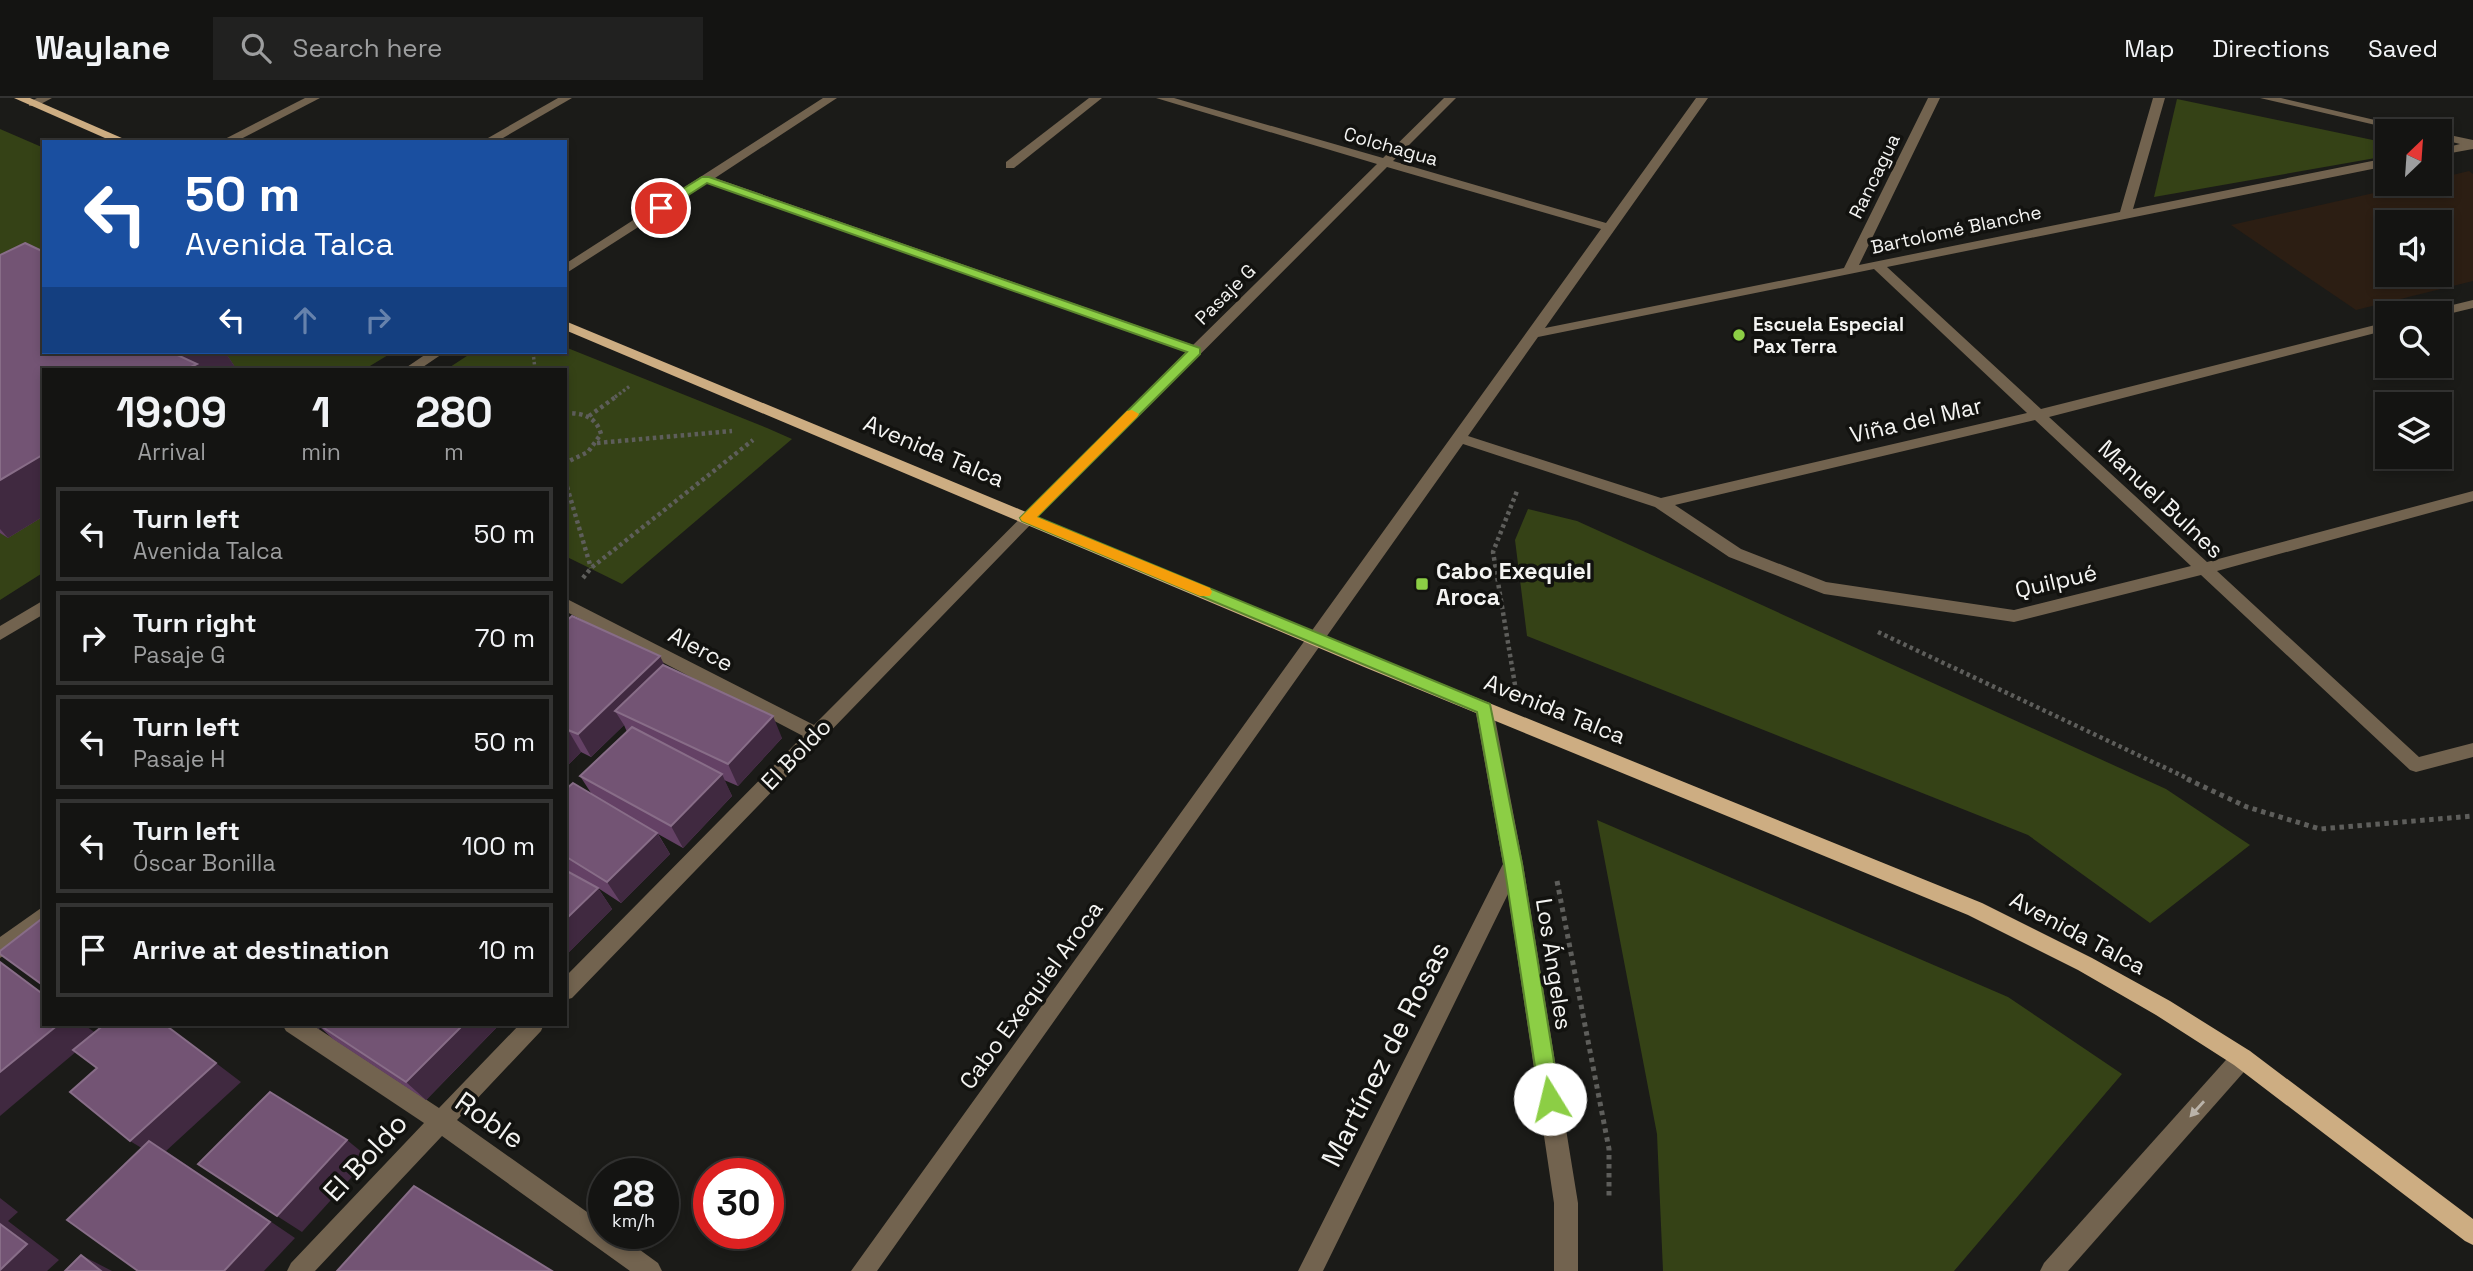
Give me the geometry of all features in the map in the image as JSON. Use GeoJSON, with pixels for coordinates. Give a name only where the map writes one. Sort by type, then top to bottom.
{"type":"FeatureCollection","features":[{"type":"Feature","properties":{"kind":"main road"},"geometry":{"type":"LineString","coordinates":[[20,98],[120,140]]}},
{"type":"Feature","properties":{"kind":"main road","name":"Avenida Talca"},"geometry":{"type":"LineString","coordinates":[[567,326],[1316,639],[1975,909],[2085,964],[2242,1058],[2473,1233]]}},
{"type":"Feature","properties":{"kind":"street"},"geometry":{"type":"LineString","coordinates":[[33,104],[46,98]]}},
{"type":"Feature","properties":{"kind":"street"},"geometry":{"type":"LineString","coordinates":[[229,140],[314,98]]}},
{"type":"Feature","properties":{"kind":"street"},"geometry":{"type":"LineString","coordinates":[[491,140],[566,98]]}},
{"type":"Feature","properties":{"kind":"street"},"geometry":{"type":"LineString","coordinates":[[567,269],[831,98]]}},
{"type":"Feature","properties":{"kind":"street"},"geometry":{"type":"LineString","coordinates":[[1010,165],[1096,98]]}},
{"type":"Feature","properties":{"kind":"street","name":"Colchagua"},"geometry":{"type":"LineString","coordinates":[[1162,98],[1610,228]]}},
{"type":"Feature","properties":{"kind":"street","name":"Pasaje G"},"geometry":{"type":"LineString","coordinates":[[1027,518],[1450,98]]}},
{"type":"Feature","properties":{"kind":"street","name":"Cabo Exequiel Aroca"},"geometry":{"type":"LineString","coordinates":[[863,1271],[1702,98]]}},
{"type":"Feature","properties":{"kind":"street","name":"Rancagua"},"geometry":{"type":"LineString","coordinates":[[1849,271],[1934,98]]}},
{"type":"Feature","properties":{"kind":"street"},"geometry":{"type":"LineString","coordinates":[[2126,213],[2159,98]]}},
{"type":"Feature","properties":{"kind":"street"},"geometry":{"type":"LineString","coordinates":[[2266,98],[2375,122]]}},
{"type":"Feature","properties":{"kind":"street"},"geometry":{"type":"LineString","coordinates":[[2452,139],[2473,145]]}},
{"type":"Feature","properties":{"kind":"street"},"geometry":{"type":"LineString","coordinates":[[2452,149],[2473,145]]}},
{"type":"Feature","properties":{"kind":"street","name":"Bartolomé Blanche"},"geometry":{"type":"LineString","coordinates":[[1534,334],[2375,164]]}},
{"type":"Feature","properties":{"kind":"street"},"geometry":{"type":"LineString","coordinates":[[706,179],[1196,351]]}},
{"type":"Feature","properties":{"kind":"street","name":"Manuel Bulnes"},"geometry":{"type":"LineString","coordinates":[[1877,265],[2416,765],[2473,750]]}},
{"type":"Feature","properties":{"kind":"street"},"geometry":{"type":"LineString","coordinates":[[2452,309],[2473,304]]}},
{"type":"Feature","properties":{"kind":"street","name":"Viña del Mar"},"geometry":{"type":"LineString","coordinates":[[1661,503],[2037,415],[2375,329]]}},
{"type":"Feature","properties":{"kind":"street"},"geometry":{"type":"LineString","coordinates":[[413,368],[435,354]]}},
{"type":"Feature","properties":{"kind":"street"},"geometry":{"type":"LineString","coordinates":[[1459,438],[1661,503]]}},
{"type":"Feature","properties":{"kind":"street","name":"Quilpué"},"geometry":{"type":"LineString","coordinates":[[1661,503],[1735,553],[1824,588],[2014,616],[2473,496]]}},
{"type":"Feature","properties":{"kind":"street","name":"El Boldo"},"geometry":{"type":"LineString","coordinates":[[567,990],[1027,518]]}},
{"type":"Feature","properties":{"kind":"street","name":"Alerce"},"geometry":{"type":"LineString","coordinates":[[567,605],[815,734]]}},
{"type":"Feature","properties":{"kind":"street"},"geometry":{"type":"LineString","coordinates":[[0,634],[42,607]]}},
{"type":"Feature","properties":{"kind":"street","name":"Los Ángeles"},"geometry":{"type":"LineString","coordinates":[[1484,708],[1513,864],[1566,1203],[1566,1271]]}},
{"type":"Feature","properties":{"kind":"street","name":"Martínez de Rosas"},"geometry":{"type":"LineString","coordinates":[[1310,1271],[1513,864]]}},
{"type":"Feature","properties":{"kind":"street"},"geometry":{"type":"LineString","coordinates":[[0,950],[42,917]]}},
{"type":"Feature","properties":{"kind":"street","name":"Roble"},"geometry":{"type":"LineString","coordinates":[[296,1026],[440,1121],[650,1271]]}},
{"type":"Feature","properties":{"kind":"street","name":"El Boldo"},"geometry":{"type":"LineString","coordinates":[[299,1271],[532,1026]]}},
{"type":"Feature","properties":{"kind":"street"},"geometry":{"type":"LineString","coordinates":[[2052,1271],[2242,1058]]}},
{"type":"Feature","properties":{"kind":"path"},"geometry":{"type":"LineString","coordinates":[[588,416],[659,365]]}},
{"type":"Feature","properties":{"kind":"path"},"geometry":{"type":"LineString","coordinates":[[567,413],[588,416],[600,425],[601,434],[588,452],[567,462]]}},
{"type":"Feature","properties":{"kind":"path"},"geometry":{"type":"LineString","coordinates":[[597,443],[741,431]]}},
{"type":"Feature","properties":{"kind":"path"},"geometry":{"type":"LineString","coordinates":[[567,487],[591,568],[757,437]]}},
{"type":"Feature","properties":{"kind":"path"},"geometry":{"type":"LineString","coordinates":[[1522,724],[1493,552],[1515,491],[1526,491]]}},
{"type":"Feature","properties":{"kind":"path"},"geometry":{"type":"LineString","coordinates":[[1874,630],[2247,807],[2320,829],[2473,816]]}},
{"type":"Feature","properties":{"kind":"path"},"geometry":{"type":"LineString","coordinates":[[1555,868],[1609,1149],[1609,1203]]}},
{"type":"Feature","properties":{"kind":"shaded area"},"geometry":{"type":"Polygon","coordinates":[[[2469,171],[2473,174],[2473,281],[2452,286],[2452,210],[2375,210],[2375,287],[2449,287],[2392,301],[2375,301],[2375,305],[2356,310],[2231,225],[2375,193],[2375,196],[2452,196],[2452,175],[2469,171]]]}},
{"type":"Feature","properties":{"kind":"green space"},"geometry":{"type":"Polygon","coordinates":[[[2177,99],[2375,140],[2375,158],[2154,197],[2177,99]]]}},
{"type":"Feature","properties":{"kind":"green space"},"geometry":{"type":"Polygon","coordinates":[[[0,129],[42,147],[42,354],[390,354],[367,368],[42,368],[42,573],[0,600],[0,129]]]}},
{"type":"Feature","properties":{"kind":"green space"},"geometry":{"type":"Polygon","coordinates":[[[567,348],[792,439],[622,584],[567,557],[567,368],[449,368],[470,354],[567,354],[567,348]]]}},
{"type":"Feature","properties":{"kind":"green space"},"geometry":{"type":"Polygon","coordinates":[[[1528,509],[1577,521],[2166,789],[2250,845],[2150,923],[2028,835],[1527,636],[1515,540],[1528,509]]]}},
{"type":"Feature","properties":{"kind":"green space"},"geometry":{"type":"Polygon","coordinates":[[[1597,820],[2008,997],[2122,1074],[1954,1271],[1663,1271],[1657,1134],[1597,820]]]}},
{"type":"Feature","properties":{"kind":"building"},"geometry":{"type":"Polygon","coordinates":[[[25,243],[42,251],[42,354],[175,354],[197,364],[189,368],[42,368],[42,455],[0,480],[0,255],[25,243]]]}},
{"type":"Feature","properties":{"kind":"building"},"geometry":{"type":"Polygon","coordinates":[[[572,616],[660,656],[578,734],[567,731],[567,620],[572,616]]]}},
{"type":"Feature","properties":{"kind":"building"},"geometry":{"type":"Polygon","coordinates":[[[663,665],[773,716],[728,764],[615,711],[663,665]]]}},
{"type":"Feature","properties":{"kind":"building"},"geometry":{"type":"Polygon","coordinates":[[[632,727],[722,774],[671,826],[580,776],[632,727]]]}},
{"type":"Feature","properties":{"kind":"building"},"geometry":{"type":"Polygon","coordinates":[[[573,783],[657,833],[607,882],[567,857],[567,788],[573,783]]]}},
{"type":"Feature","properties":{"kind":"building"},"geometry":{"type":"Polygon","coordinates":[[[567,871],[598,888],[567,918],[567,871]]]}},
{"type":"Feature","properties":{"kind":"building"},"geometry":{"type":"Polygon","coordinates":[[[42,919],[42,985],[0,954],[0,951],[42,919]]]}},
{"type":"Feature","properties":{"kind":"building"},"geometry":{"type":"Polygon","coordinates":[[[0,962],[42,994],[42,1026],[57,1026],[0,1072],[0,962]]]}},
{"type":"Feature","properties":{"kind":"building"},"geometry":{"type":"Polygon","coordinates":[[[103,1026],[167,1026],[216,1063],[130,1141],[70,1092],[97,1068],[73,1050],[103,1026]]]}},
{"type":"Feature","properties":{"kind":"building"},"geometry":{"type":"Polygon","coordinates":[[[321,1026],[462,1026],[406,1082],[321,1026]]]}},
{"type":"Feature","properties":{"kind":"building"},"geometry":{"type":"Polygon","coordinates":[[[270,1092],[347,1140],[277,1216],[198,1164],[270,1092]]]}},
{"type":"Feature","properties":{"kind":"building"},"geometry":{"type":"Polygon","coordinates":[[[149,1141],[270,1222],[224,1271],[138,1271],[67,1220],[149,1141]]]}},
{"type":"Feature","properties":{"kind":"building"},"geometry":{"type":"Polygon","coordinates":[[[414,1186],[552,1271],[337,1271],[414,1186]]]}},
{"type":"Feature","properties":{"kind":"building"},"geometry":{"type":"Polygon","coordinates":[[[0,1224],[27,1244],[0,1270],[0,1224]]]}},
{"type":"Feature","properties":{"kind":"building"},"geometry":{"type":"Polygon","coordinates":[[[81,1255],[101,1271],[65,1271],[81,1255]]]}},
{"type":"Feature","properties":{"kind":"slow traffic"},"geometry":{"type":"LineString","coordinates":[[1132,414],[1027,518],[1205,592]]}},
{"type":"Feature","properties":{"kind":"place","name":"Escuela Especial Pax Terra"},"geometry":{"type":"Point","coordinates":[1739,335]}},
{"type":"Feature","properties":{"kind":"place","name":"Cabo Exequiel Aroca"},"geometry":{"type":"Point","coordinates":[1422,584]}},
{"type":"Feature","properties":{"kind":"route"},"geometry":{"type":"LineString","coordinates":[[661,208],[706,179],[1196,351],[1027,518],[1484,708],[1513,864],[1550,1099]]}}]}
